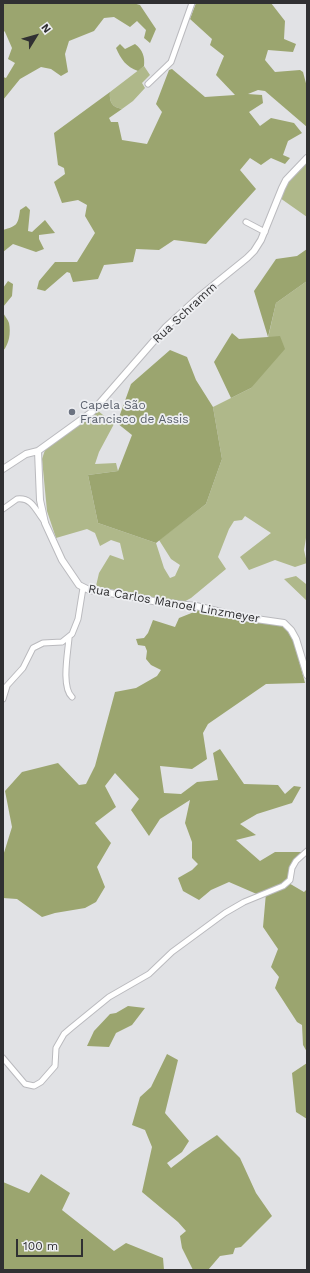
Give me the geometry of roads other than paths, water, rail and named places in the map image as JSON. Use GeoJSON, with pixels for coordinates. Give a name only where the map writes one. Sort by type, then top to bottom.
{"type":"FeatureCollection","features":[{"type":"Feature","properties":{"kind":"street"},"geometry":{"type":"LineString","coordinates":[[148,84],[171,62],[192,3]]}},
{"type":"Feature","properties":{"kind":"street","name":"Rua Schramm"},"geometry":{"type":"LineString","coordinates":[[3,469],[26,454],[38,450],[85,417],[99,405],[160,334],[200,296],[254,251],[265,232],[282,188],[292,173],[307,158]]}},
{"type":"Feature","properties":{"kind":"street"},"geometry":{"type":"LineString","coordinates":[[246,222],[265,232]]}},
{"type":"Feature","properties":{"kind":"street","name":"Rua Carlos Manoel Linzmeyer"},"geometry":{"type":"LineString","coordinates":[[38,450],[40,500],[45,523],[62,560],[76,581],[83,588],[158,602],[196,606],[242,617],[284,623],[291,630],[296,639],[307,675]]}},
{"type":"Feature","properties":{"kind":"street"},"geometry":{"type":"LineString","coordinates":[[3,509],[17,498],[28,500],[33,504],[45,523]]}},
{"type":"Feature","properties":{"kind":"street"},"geometry":{"type":"LineString","coordinates":[[3,690],[25,665],[33,648],[43,643],[62,642],[69,638],[75,630],[83,588]]}},
{"type":"Feature","properties":{"kind":"street"},"geometry":{"type":"LineString","coordinates":[[69,638],[66,677],[68,692],[72,697]]}},
{"type":"Feature","properties":{"kind":"street"},"geometry":{"type":"LineString","coordinates":[[3,699],[8,685]]}},
{"type":"Feature","properties":{"kind":"street"},"geometry":{"type":"LineString","coordinates":[[3,1058],[25,1084],[34,1086],[41,1082],[55,1066],[56,1048],[64,1034],[109,998],[149,974],[172,952],[226,913],[244,902],[284,886],[290,880],[292,868],[296,861],[307,851]]}},
{"type":"Feature","properties":{"kind":"place","name":"Capela São Francisco de Assis"},"geometry":{"type":"Point","coordinates":[72,412]}}]}
